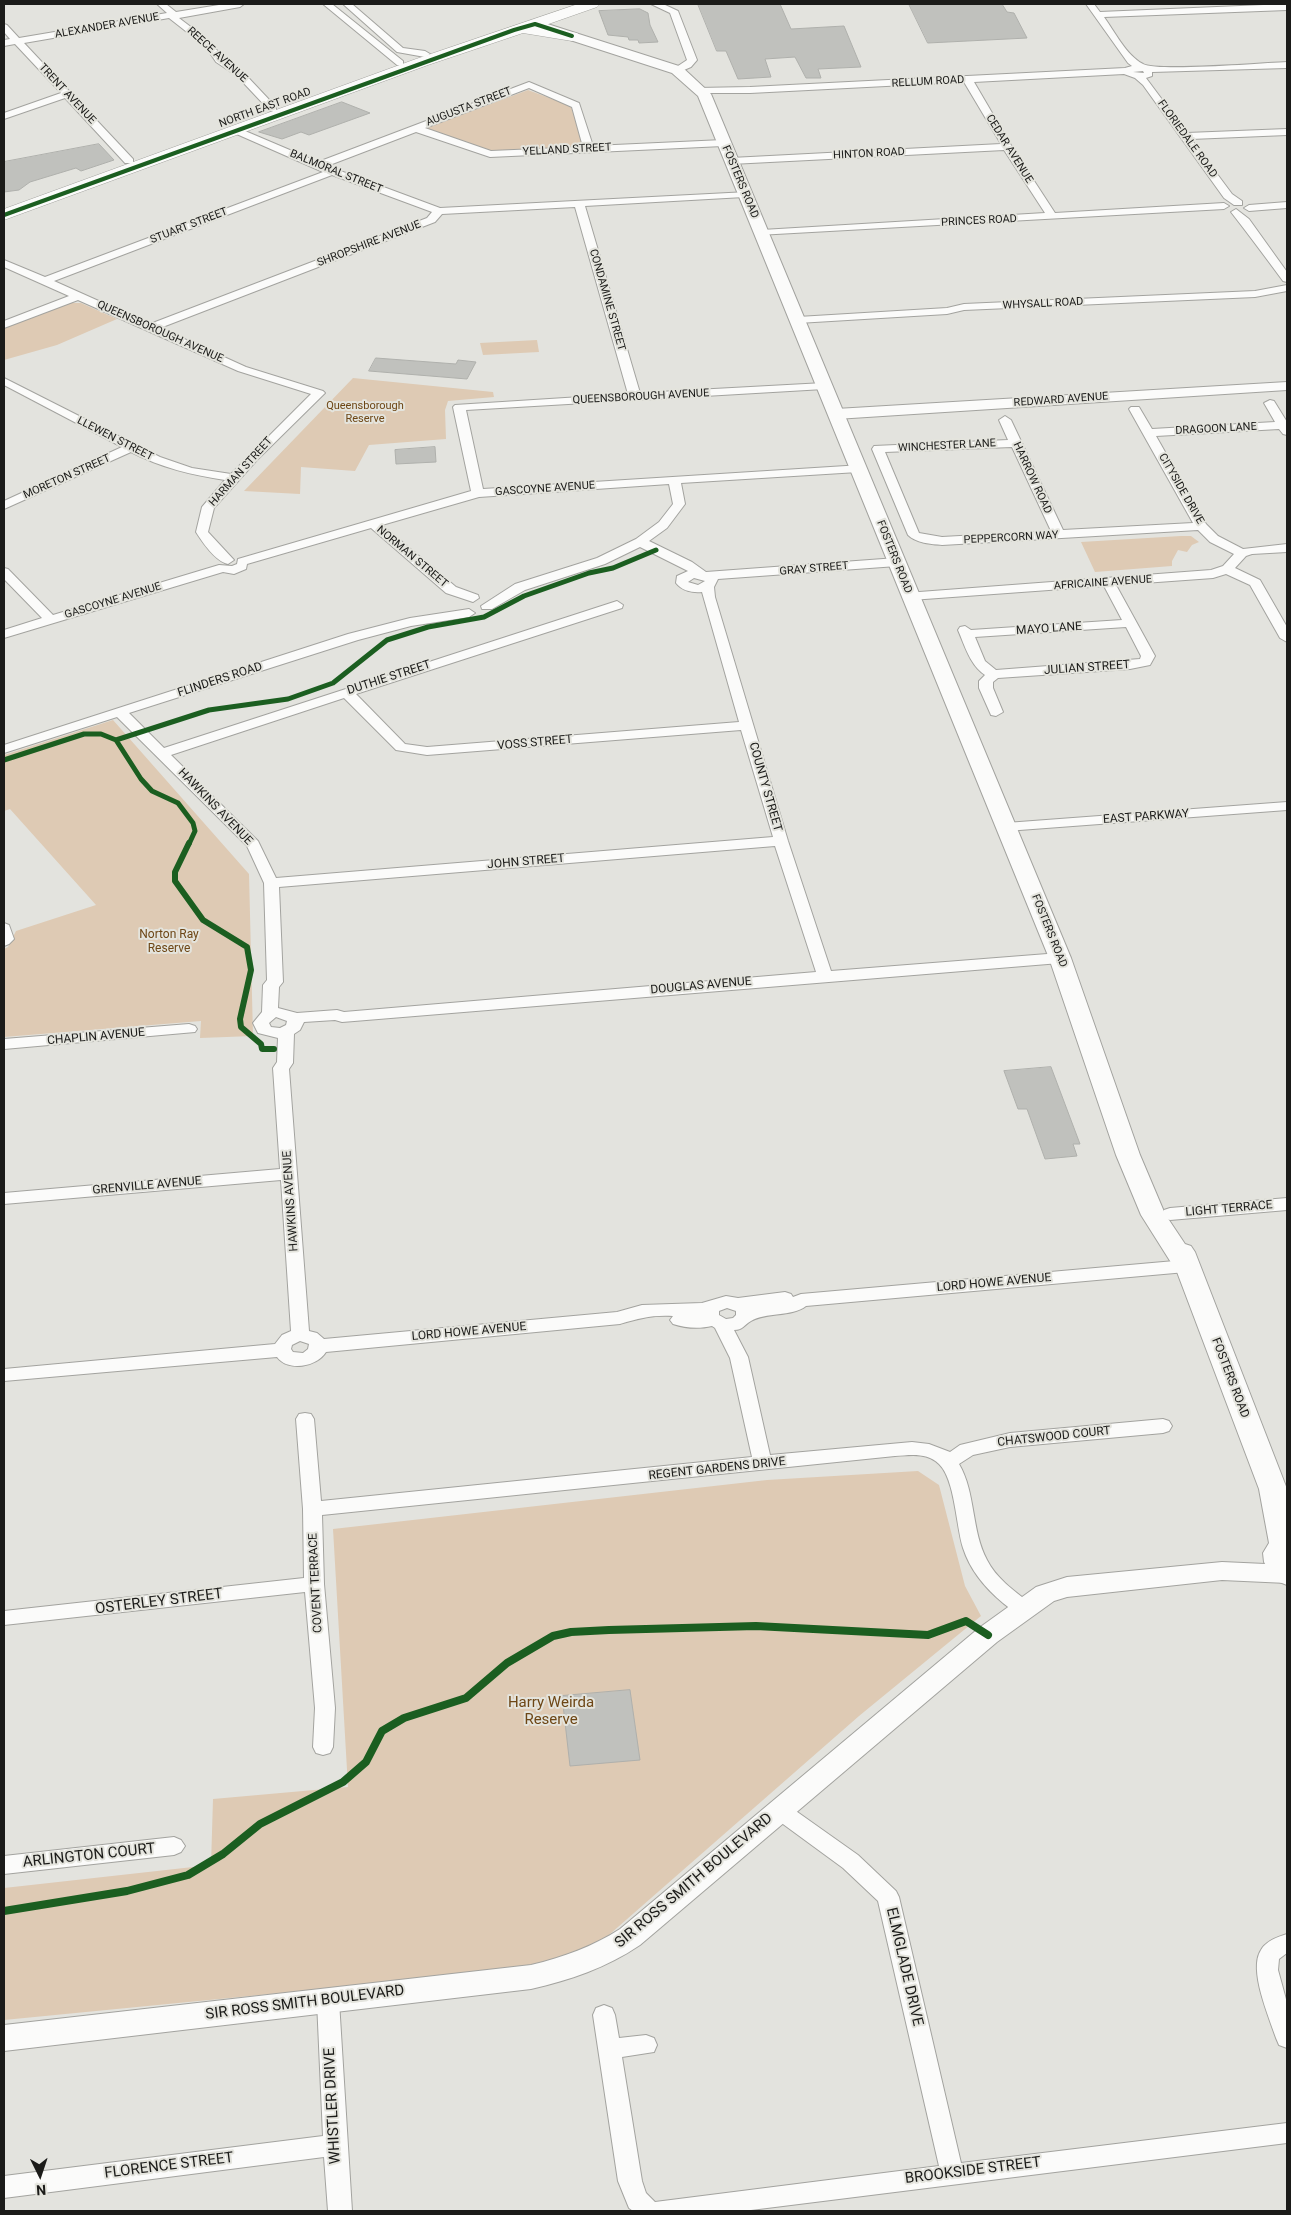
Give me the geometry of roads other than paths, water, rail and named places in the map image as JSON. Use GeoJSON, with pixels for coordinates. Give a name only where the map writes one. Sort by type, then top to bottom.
{"type":"FeatureCollection","features":[{"type":"Feature","properties":{"kind":"highway","name":"NORTH EAST ROAD"},"geometry":{"type":"LineString","coordinates":[[4,214],[230,128],[424,58],[562,10],[592,4]]}},
{"type":"Feature","properties":{"kind":"highway"},"geometry":{"type":"LineString","coordinates":[[523,25],[572,36]]}},
{"type":"Feature","properties":{"kind":"highway","name":"NORTH EAST ROAD"},"geometry":{"type":"LineString","coordinates":[[278,111],[400,64],[424,58]]}},
{"type":"Feature","properties":{"kind":"highway","name":"NORTH EAST ROAD"},"geometry":{"type":"LineString","coordinates":[[4,207],[134,164]]}},
{"type":"Feature","properties":{"kind":"main road"},"geometry":{"type":"LineString","coordinates":[[562,10],[557,22],[572,36]]}},
{"type":"Feature","properties":{"kind":"main road","name":"FOSTERS ROAD"},"geometry":{"type":"LineString","coordinates":[[523,25],[572,36],[677,70],[702,92],[798,320],[1060,958],[1128,1155],[1153,1215],[1186,1266]]}},
{"type":"Feature","properties":{"kind":"main road","name":"FOSTERS ROAD"},"geometry":{"type":"LineString","coordinates":[[1095,1055],[1170,1214],[1186,1266],[1280,1498],[1284,1558]]}},
{"type":"Feature","properties":{"kind":"street","name":"REECE AVENUE"},"geometry":{"type":"LineString","coordinates":[[161,4],[174,15],[174,19],[209,45],[219,60],[240,74],[278,111]]}},
{"type":"Feature","properties":{"kind":"street","name":"ALEXANDER AVENUE"},"geometry":{"type":"LineString","coordinates":[[4,43],[240,4]]}},
{"type":"Feature","properties":{"kind":"street"},"geometry":{"type":"LineString","coordinates":[[327,4],[400,64]]}},
{"type":"Feature","properties":{"kind":"street"},"geometry":{"type":"LineString","coordinates":[[347,4],[400,50],[424,58]]}},
{"type":"Feature","properties":{"kind":"street"},"geometry":{"type":"LineString","coordinates":[[655,4],[674,11],[692,60],[688,65],[677,70]]}},
{"type":"Feature","properties":{"kind":"street","name":"FLORIEDALE ROAD"},"geometry":{"type":"LineString","coordinates":[[1090,4],[1287,279]]}},
{"type":"Feature","properties":{"kind":"street"},"geometry":{"type":"LineString","coordinates":[[1098,15],[1287,7]]}},
{"type":"Feature","properties":{"kind":"street"},"geometry":{"type":"LineString","coordinates":[[350,23],[367,20]]}},
{"type":"Feature","properties":{"kind":"street","name":"TRENT AVENUE"},"geometry":{"type":"LineString","coordinates":[[4,27],[134,164]]}},
{"type":"Feature","properties":{"kind":"street","name":"RELLUM ROAD"},"geometry":{"type":"LineString","coordinates":[[702,92],[1287,65]]}},
{"type":"Feature","properties":{"kind":"street","name":"CEDAR AVENUE"},"geometry":{"type":"LineString","coordinates":[[968,80],[1007,147],[1053,217]]}},
{"type":"Feature","properties":{"kind":"street","name":"AUGUSTA STREET"},"geometry":{"type":"LineString","coordinates":[[318,166],[529,85],[576,104],[589,149]]}},
{"type":"Feature","properties":{"kind":"street"},"geometry":{"type":"LineString","coordinates":[[4,116],[68,94]]}},
{"type":"Feature","properties":{"kind":"street","name":"BALMORAL STREET"},"geometry":{"type":"LineString","coordinates":[[230,128],[332,172],[439,211]]}},
{"type":"Feature","properties":{"kind":"street","name":"YELLAND STREET"},"geometry":{"type":"LineString","coordinates":[[415,128],[490,154],[723,143]]}},
{"type":"Feature","properties":{"kind":"street"},"geometry":{"type":"LineString","coordinates":[[1184,136],[1287,132]]}},
{"type":"Feature","properties":{"kind":"street","name":"HINTON ROAD"},"geometry":{"type":"LineString","coordinates":[[731,161],[1007,147]]}},
{"type":"Feature","properties":{"kind":"street","name":"STUART STREET"},"geometry":{"type":"LineString","coordinates":[[46,280],[332,172]]}},
{"type":"Feature","properties":{"kind":"street"},"geometry":{"type":"LineString","coordinates":[[439,211],[744,194]]}},
{"type":"Feature","properties":{"kind":"street","name":"CONDAMINE STREET"},"geometry":{"type":"LineString","coordinates":[[579,204],[635,397]]}},
{"type":"Feature","properties":{"kind":"street","name":"PRINCES ROAD"},"geometry":{"type":"LineString","coordinates":[[762,234],[1287,205]]}},
{"type":"Feature","properties":{"kind":"street","name":"SHROPSHIRE AVENUE"},"geometry":{"type":"LineString","coordinates":[[150,328],[431,220],[439,211]]}},
{"type":"Feature","properties":{"kind":"street","name":"QUEENSBOROUGH AVENUE"},"geometry":{"type":"LineString","coordinates":[[4,263],[46,280],[242,369],[319,393]]}},
{"type":"Feature","properties":{"kind":"street","name":"WHYSALL ROAD"},"geometry":{"type":"LineString","coordinates":[[798,320],[947,311],[964,308],[1255,294],[1287,288]]}},
{"type":"Feature","properties":{"kind":"street"},"geometry":{"type":"LineString","coordinates":[[4,325],[78,296]]}},
{"type":"Feature","properties":{"kind":"street","name":"LLEWEN STREET"},"geometry":{"type":"LineString","coordinates":[[4,381],[156,460],[190,471],[234,478]]}},
{"type":"Feature","properties":{"kind":"street","name":"QUEENSBOROUGH AVENUE"},"geometry":{"type":"LineString","coordinates":[[458,407],[824,386]]}},
{"type":"Feature","properties":{"kind":"street","name":"REDWARD AVENUE"},"geometry":{"type":"LineString","coordinates":[[836,414],[1287,386]]}},
{"type":"Feature","properties":{"kind":"street","name":"HARMAN STREET"},"geometry":{"type":"LineString","coordinates":[[225,564],[202,532],[208,507],[253,457],[319,393]]}},
{"type":"Feature","properties":{"kind":"street"},"geometry":{"type":"LineString","coordinates":[[1270,402],[1286,427]]}},
{"type":"Feature","properties":{"kind":"street"},"geometry":{"type":"LineString","coordinates":[[458,407],[478,493]]}},
{"type":"Feature","properties":{"kind":"street","name":"CITYSIDE DRIVE"},"geometry":{"type":"LineString","coordinates":[[1135,409],[1201,526],[1214,539],[1242,553]]}},
{"type":"Feature","properties":{"kind":"street","name":"HARROW ROAD"},"geometry":{"type":"LineString","coordinates":[[1004,420],[1059,535]]}},
{"type":"Feature","properties":{"kind":"street","name":"DRAGOON LANE"},"geometry":{"type":"LineString","coordinates":[[1149,433],[1286,427]]}},
{"type":"Feature","properties":{"kind":"street","name":"WINCHESTER LANE"},"geometry":{"type":"LineString","coordinates":[[878,450],[1016,443]]}},
{"type":"Feature","properties":{"kind":"street","name":"MORETON STREET"},"geometry":{"type":"LineString","coordinates":[[4,505],[130,448]]}},
{"type":"Feature","properties":{"kind":"street","name":"PEPPERCORN WAY"},"geometry":{"type":"LineString","coordinates":[[878,450],[914,534],[929,540],[1059,535],[1201,526]]}},
{"type":"Feature","properties":{"kind":"street","name":"GASCOYNE AVENUE"},"geometry":{"type":"LineString","coordinates":[[4,634],[225,564],[242,562],[478,493],[858,468]]}},
{"type":"Feature","properties":{"kind":"street"},"geometry":{"type":"LineString","coordinates":[[461,608],[601,561],[640,542],[663,525],[679,504],[674,480]]}},
{"type":"Feature","properties":{"kind":"street","name":"NORMAN STREET"},"geometry":{"type":"LineString","coordinates":[[374,524],[451,590],[479,601]]}},
{"type":"Feature","properties":{"kind":"street","name":"GRAY STREET"},"geometry":{"type":"LineString","coordinates":[[640,542],[705,584],[732,575],[896,562]]}},
{"type":"Feature","properties":{"kind":"street"},"geometry":{"type":"LineString","coordinates":[[1287,548],[1251,550],[1242,553],[1227,569],[1255,584],[1283,623],[1287,638]]}},
{"type":"Feature","properties":{"kind":"street","name":"AFRICAINE AVENUE"},"geometry":{"type":"LineString","coordinates":[[911,596],[1186,578],[1213,574],[1227,569]]}},
{"type":"Feature","properties":{"kind":"street"},"geometry":{"type":"LineString","coordinates":[[4,572],[51,620]]}},
{"type":"Feature","properties":{"kind":"street","name":"JULIAN STREET"},"geometry":{"type":"LineString","coordinates":[[994,674],[1130,665],[1145,662],[1148,656],[1109,583]]}},
{"type":"Feature","properties":{"kind":"street","name":"COUNTY STREET"},"geometry":{"type":"LineString","coordinates":[[705,584],[781,841],[826,976]]}},
{"type":"Feature","properties":{"kind":"street","name":"NORMAN STREET"},"geometry":{"type":"LineString","coordinates":[[451,590],[461,608]]}},
{"type":"Feature","properties":{"kind":"street","name":"DUTHIE STREET"},"geometry":{"type":"LineString","coordinates":[[162,753],[617,605]]}},
{"type":"Feature","properties":{"kind":"street","name":"FLINDERS ROAD"},"geometry":{"type":"LineString","coordinates":[[4,749],[353,637],[438,617],[461,608]]}},
{"type":"Feature","properties":{"kind":"street","name":"MAYO LANE"},"geometry":{"type":"LineString","coordinates":[[994,674],[987,672],[981,666],[966,632],[1131,623]]}},
{"type":"Feature","properties":{"kind":"street"},"geometry":{"type":"LineString","coordinates":[[994,674],[986,681],[986,688],[996,712]]}},
{"type":"Feature","properties":{"kind":"street","name":"VOSS STREET"},"geometry":{"type":"LineString","coordinates":[[346,692],[401,747],[428,751],[747,725]]}},
{"type":"Feature","properties":{"kind":"street","name":"HAWKINS AVENUE"},"geometry":{"type":"LineString","coordinates":[[120,712],[253,844],[271,882],[275,982],[272,985],[283,1023],[276,1064],[281,1068],[300,1335]]}},
{"type":"Feature","properties":{"kind":"street","name":"EAST PARKWAY"},"geometry":{"type":"LineString","coordinates":[[1006,827],[1287,806]]}},
{"type":"Feature","properties":{"kind":"street","name":"JOHN STREET"},"geometry":{"type":"LineString","coordinates":[[271,882],[781,841]]}},
{"type":"Feature","properties":{"kind":"street","name":"DOUGLAS AVENUE"},"geometry":{"type":"LineString","coordinates":[[283,1023],[339,1020],[342,1017],[1060,958]]}},
{"type":"Feature","properties":{"kind":"street","name":"CHAPLIN AVENUE"},"geometry":{"type":"LineString","coordinates":[[4,1044],[189,1029]]}},
{"type":"Feature","properties":{"kind":"street","name":"GRENVILLE AVENUE"},"geometry":{"type":"LineString","coordinates":[[4,1198],[290,1174]]}},
{"type":"Feature","properties":{"kind":"street","name":"LIGHT TERRACE"},"geometry":{"type":"LineString","coordinates":[[1170,1214],[1287,1204]]}},
{"type":"Feature","properties":{"kind":"street","name":"LORD HOWE AVENUE"},"geometry":{"type":"LineString","coordinates":[[741,1314],[795,1305],[801,1300],[1186,1266]]}},
{"type":"Feature","properties":{"kind":"street"},"geometry":{"type":"LineString","coordinates":[[716,1317],[726,1302],[741,1314]]}},
{"type":"Feature","properties":{"kind":"street"},"geometry":{"type":"LineString","coordinates":[[716,1317],[733,1325],[741,1314]]}},
{"type":"Feature","properties":{"kind":"street"},"geometry":{"type":"LineString","coordinates":[[739,1357],[742,1354],[740,1336],[741,1314]]}},
{"type":"Feature","properties":{"kind":"street"},"geometry":{"type":"LineString","coordinates":[[716,1317],[731,1339],[736,1354],[739,1357],[763,1464]]}},
{"type":"Feature","properties":{"kind":"street","name":"LORD HOWE AVENUE"},"geometry":{"type":"LineString","coordinates":[[319,1346],[620,1318],[626,1320],[692,1320],[704,1322],[716,1317]]}},
{"type":"Feature","properties":{"kind":"street"},"geometry":{"type":"LineString","coordinates":[[300,1335],[313,1338],[319,1346],[315,1354],[305,1360],[287,1357],[282,1350],[283,1344],[288,1339],[300,1335]]}},
{"type":"Feature","properties":{"kind":"street"},"geometry":{"type":"LineString","coordinates":[[4,1375],[282,1350]]}},
{"type":"Feature","properties":{"kind":"street","name":"COVENT TERRACE"},"geometry":{"type":"LineString","coordinates":[[305,1419],[312,1508],[314,1584],[325,1708],[322,1747]]}},
{"type":"Feature","properties":{"kind":"street","name":"CHATSWOOD COURT"},"geometry":{"type":"LineString","coordinates":[[949,1462],[967,1450],[1010,1440],[1163,1426]]}},
{"type":"Feature","properties":{"kind":"street","name":"REGENT GARDENS DRIVE"},"geometry":{"type":"LineString","coordinates":[[312,1508],[895,1450],[924,1449],[938,1454],[949,1462]]}},
{"type":"Feature","properties":{"kind":"street"},"geometry":{"type":"LineString","coordinates":[[949,1462],[958,1485],[973,1551],[982,1569],[997,1588],[1023,1608]]}},
{"type":"Feature","properties":{"kind":"street","name":"SIR ROSS SMITH BOULEVARD"},"geometry":{"type":"LineString","coordinates":[[4,2038],[531,1977],[574,1967],[605,1954],[630,1937],[988,1635],[1045,1594],[1067,1587],[1222,1571],[1284,1558]]}},
{"type":"Feature","properties":{"kind":"street","name":"OSTERLEY STREET"},"geometry":{"type":"LineString","coordinates":[[4,1618],[314,1584]]}},
{"type":"Feature","properties":{"kind":"street","name":"ELMGLADE DRIVE"},"geometry":{"type":"LineString","coordinates":[[779,1810],[863,1872],[878,1884],[888,1897],[952,2173]]}},
{"type":"Feature","properties":{"kind":"street","name":"ARLINGTON COURT"},"geometry":{"type":"LineString","coordinates":[[4,1865],[174,1846]]}},
{"type":"Feature","properties":{"kind":"street"},"geometry":{"type":"LineString","coordinates":[[1287,1943],[1281,1945],[1269,1955],[1267,1970],[1287,2038]]}},
{"type":"Feature","properties":{"kind":"street","name":"WHISTLER DRIVE"},"geometry":{"type":"LineString","coordinates":[[328,2000],[340,2211]]}},
{"type":"Feature","properties":{"kind":"street"},"geometry":{"type":"LineString","coordinates":[[604,2015],[630,2181],[637,2200],[649,2211]]}},
{"type":"Feature","properties":{"kind":"street"},"geometry":{"type":"LineString","coordinates":[[610,2050],[646,2045]]}},
{"type":"Feature","properties":{"kind":"street","name":"BROOKSIDE STREET"},"geometry":{"type":"LineString","coordinates":[[659,2211],[952,2173],[1287,2133]]}},
{"type":"Feature","properties":{"kind":"street","name":"FLORENCE STREET"},"geometry":{"type":"LineString","coordinates":[[4,2187],[335,2145]]}},
{"type":"Feature","properties":{"kind":"park label","name":"Queensborough Reserve"},"geometry":{"type":"Point","coordinates":[365,412]}},
{"type":"Feature","properties":{"kind":"park label","name":"Norton Ray Reserve"},"geometry":{"type":"Point","coordinates":[169,942]}},
{"type":"Feature","properties":{"kind":"park label","name":"Harry Weirda Reserve"},"geometry":{"type":"Point","coordinates":[551,1712]}}]}
